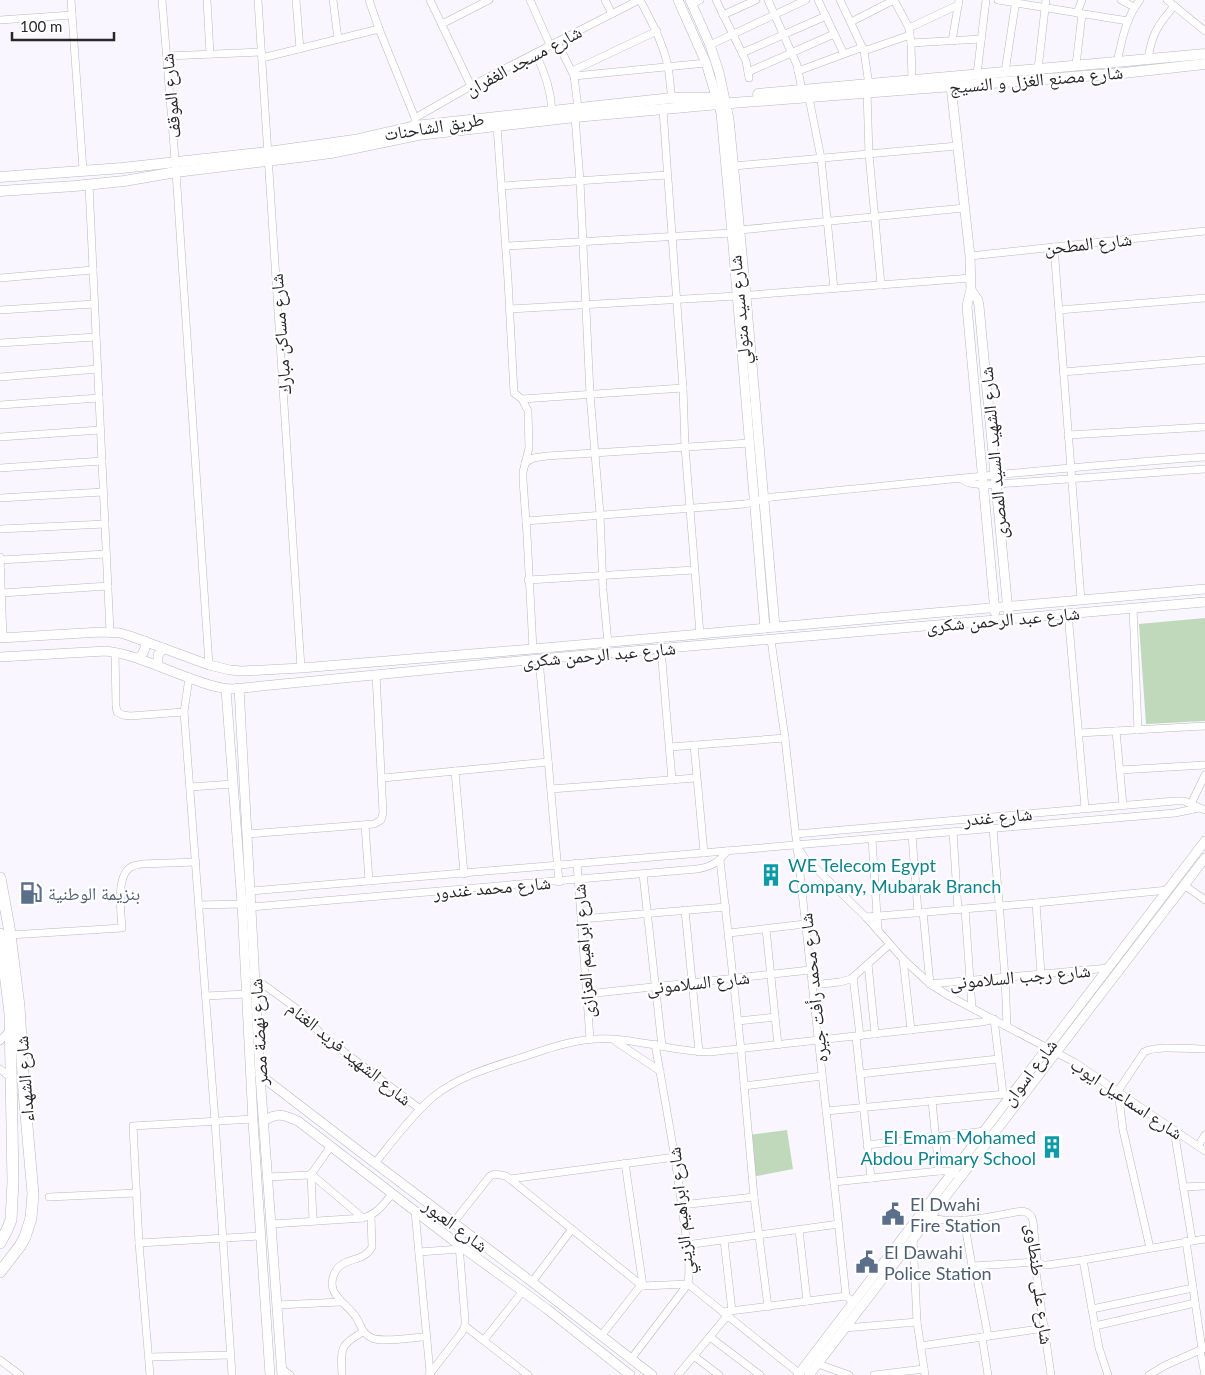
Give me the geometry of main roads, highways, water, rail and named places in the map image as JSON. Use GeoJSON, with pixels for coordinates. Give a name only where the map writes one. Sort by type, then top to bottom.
{"type":"FeatureCollection","features":[{"type":"Feature","properties":{"kind":"highway","name":"شارع الشهداء"},"geometry":{"type":"LineString","coordinates":[[0,878],[10,1030],[13,1182],[12,1209],[7,1230],[0,1243]]}},
{"type":"Feature","properties":{"kind":"highway","name":"شارع الشهداء"},"geometry":{"type":"LineString","coordinates":[[0,1272],[25,1237],[32,1209],[32,1178],[24,1092],[20,1006],[5,935]]}},
{"type":"Feature","properties":{"kind":"highway"},"geometry":{"type":"LineString","coordinates":[[13,1182],[22,1186],[26,1185],[32,1178]]}},
{"type":"Feature","properties":{"kind":"highway"},"geometry":{"type":"LineString","coordinates":[[12,1209],[20,1205],[29,1206],[32,1209]]}},
{"type":"Feature","properties":{"kind":"main road","name":"شارع مصنع الغزل و النسيج"},"geometry":{"type":"LineString","coordinates":[[868,89],[912,80],[1205,54]]}},
{"type":"Feature","properties":{"kind":"main road","name":"شارع مصنع الغزل و النسيج"},"geometry":{"type":"LineString","coordinates":[[868,89],[951,86],[1205,64]]}},
{"type":"Feature","properties":{"kind":"main road","name":"طريق الشاحنات"},"geometry":{"type":"LineString","coordinates":[[268,157],[354,140],[415,122],[552,110],[576,113],[663,110],[722,101],[806,92],[868,89]]}},
{"type":"Feature","properties":{"kind":"main road","name":"طريق الشاحنات"},"geometry":{"type":"LineString","coordinates":[[0,177],[83,170],[176,167],[268,157],[331,153],[418,135],[497,126],[672,98],[722,101]]}},
{"type":"Feature","properties":{"kind":"main road","name":"طريق الشاحنات"},"geometry":{"type":"LineString","coordinates":[[0,191],[124,181],[176,167]]}},
{"type":"Feature","properties":{"kind":"main road"},"geometry":{"type":"LineString","coordinates":[[122,168],[120,175],[124,181]]}},
{"type":"Feature","properties":{"kind":"main road"},"geometry":{"type":"LineString","coordinates":[[100,170],[104,175],[101,184]]}},
{"type":"Feature","properties":{"kind":"place","name":"WE Telecom Egypt Company, Mubarak Branch"},"geometry":{"type":"Point","coordinates":[771,875]}},
{"type":"Feature","properties":{"kind":"place","name":"بنزيمة الوطنية"},"geometry":{"type":"Point","coordinates":[31,893]}},
{"type":"Feature","properties":{"kind":"place","name":"El Emam Mohamed Abdou Primary School"},"geometry":{"type":"Point","coordinates":[1052,1147]}},
{"type":"Feature","properties":{"kind":"place","name":"El Dwahi Fire Station"},"geometry":{"type":"Point","coordinates":[893,1214]}},
{"type":"Feature","properties":{"kind":"place","name":"El Dawahi Police Station"},"geometry":{"type":"Point","coordinates":[867,1262]}}]}
